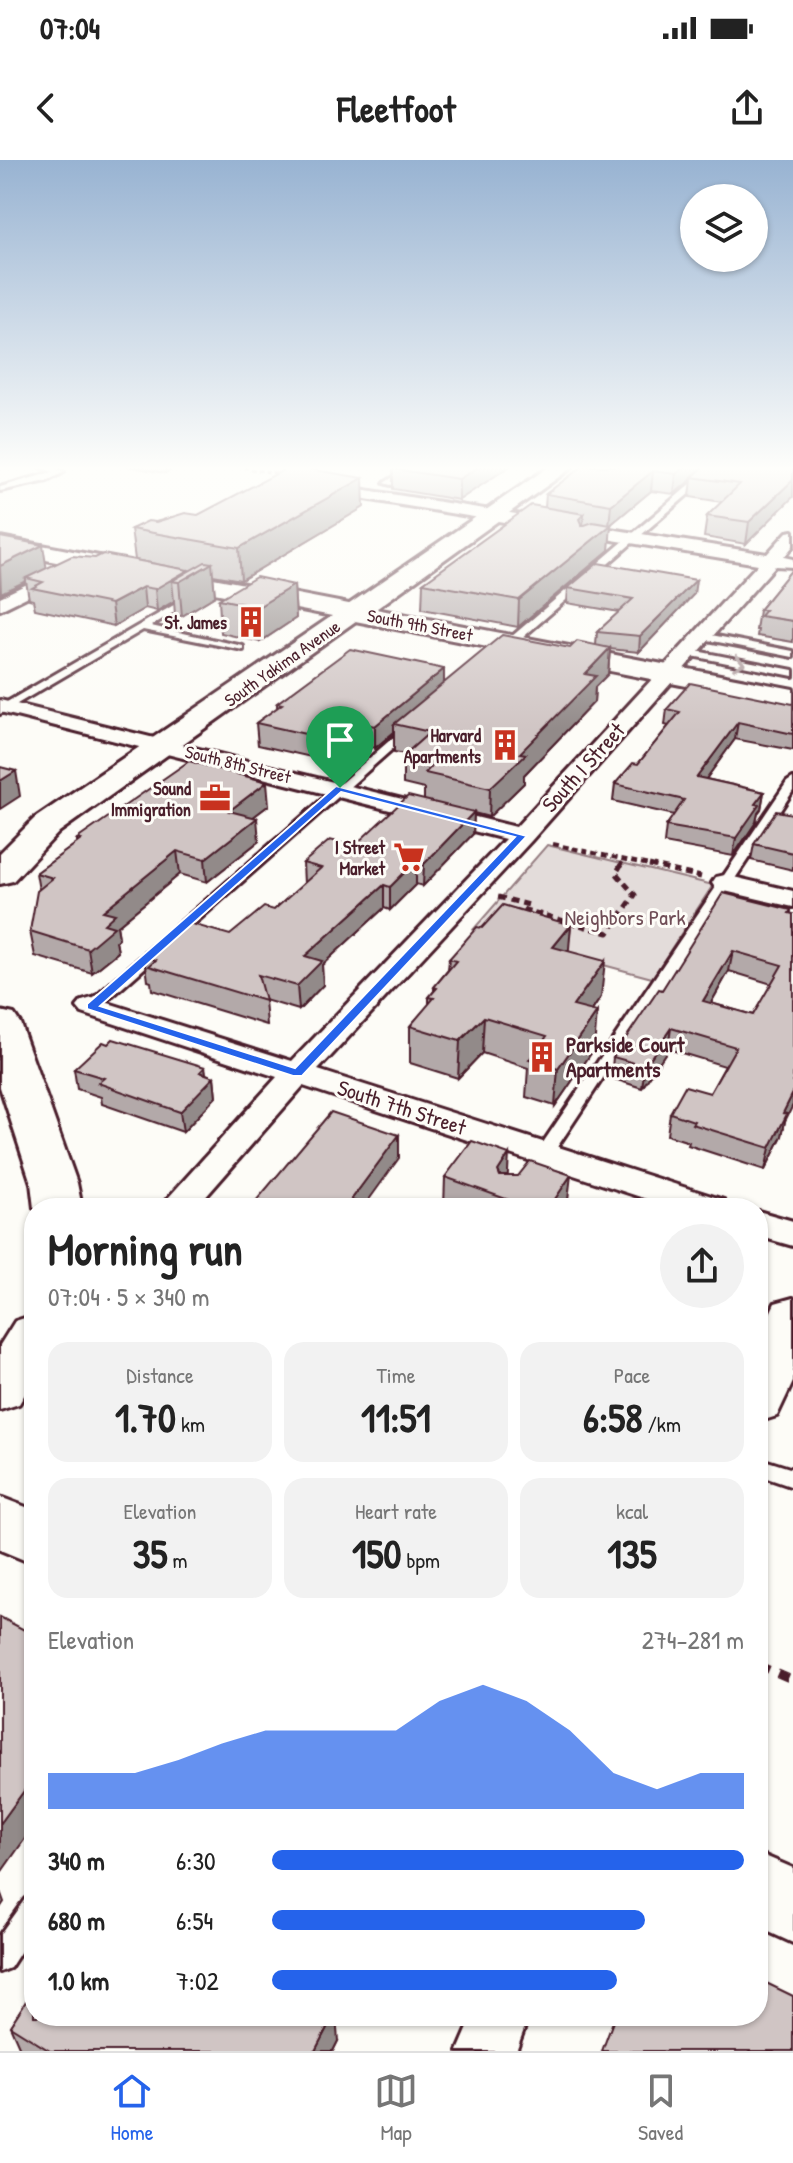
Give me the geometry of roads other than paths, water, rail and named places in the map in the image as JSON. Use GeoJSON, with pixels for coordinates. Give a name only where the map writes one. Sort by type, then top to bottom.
{"type":"FeatureCollection","features":[{"type":"Feature","properties":{"kind":"main road","name":"South 9th Street"},"geometry":{"type":"LineString","coordinates":[[55,554],[793,698]]}},
{"type":"Feature","properties":{"kind":"main road","name":"South Yakima Avenue"},"geometry":{"type":"LineString","coordinates":[[47,825],[438,554]]}},
{"type":"Feature","properties":{"kind":"main road"},"geometry":{"type":"LineString","coordinates":[[0,873],[47,825]]}},
{"type":"Feature","properties":{"kind":"main road"},"geometry":{"type":"LineString","coordinates":[[0,1023],[56,1198]]}},
{"type":"Feature","properties":{"kind":"main road"},"geometry":{"type":"LineString","coordinates":[[768,1377],[793,1317]]}},
{"type":"Feature","properties":{"kind":"main road"},"geometry":{"type":"LineString","coordinates":[[0,1389],[24,1351]]}},
{"type":"Feature","properties":{"kind":"main road"},"geometry":{"type":"LineString","coordinates":[[0,1522],[24,1533]]}},
{"type":"Feature","properties":{"kind":"main road"},"geometry":{"type":"LineString","coordinates":[[768,1894],[793,1906]]}},
{"type":"Feature","properties":{"kind":"street"},"geometry":{"type":"LineString","coordinates":[[734,554],[782,562]]}},
{"type":"Feature","properties":{"kind":"street"},"geometry":{"type":"LineString","coordinates":[[0,604],[86,560]]}},
{"type":"Feature","properties":{"kind":"street","name":"South I Street"},"geometry":{"type":"LineString","coordinates":[[185,1198],[298,1073],[522,836],[693,644],[782,562]]}},
{"type":"Feature","properties":{"kind":"street","name":"South 8th Street"},"geometry":{"type":"LineString","coordinates":[[2,708],[340,788],[522,836]]}},
{"type":"Feature","properties":{"kind":"street","name":"South Yakima Avenue"},"geometry":{"type":"LineString","coordinates":[[0,859],[47,825]]}},
{"type":"Feature","properties":{"kind":"street"},"geometry":{"type":"LineString","coordinates":[[725,883],[793,899]]}},
{"type":"Feature","properties":{"kind":"street","name":"South 7th Street"},"geometry":{"type":"LineString","coordinates":[[92,1007],[298,1073],[537,1164],[672,1198]]}},
{"type":"Feature","properties":{"kind":"street"},"geometry":{"type":"LineString","coordinates":[[768,1226],[793,1234]]}},
{"type":"Feature","properties":{"kind":"street"},"geometry":{"type":"LineString","coordinates":[[487,2051],[497,2026]]}},
{"type":"Feature","properties":{"kind":"lane"},"geometry":{"type":"LineString","coordinates":[[487,663],[614,554]]}},
{"type":"Feature","properties":{"kind":"lane"},"geometry":{"type":"LineString","coordinates":[[2,708],[213,585]]}},
{"type":"Feature","properties":{"kind":"lane"},"geometry":{"type":"LineString","coordinates":[[142,627],[239,648]]}},
{"type":"Feature","properties":{"kind":"lane"},"geometry":{"type":"LineString","coordinates":[[693,644],[793,654]]}},
{"type":"Feature","properties":{"kind":"lane"},"geometry":{"type":"LineString","coordinates":[[693,644],[793,673]]}},
{"type":"Feature","properties":{"kind":"lane"},"geometry":{"type":"LineString","coordinates":[[92,1007],[421,719]]}},
{"type":"Feature","properties":{"kind":"lane"},"geometry":{"type":"LineString","coordinates":[[537,1164],[793,782]]}},
{"type":"Feature","properties":{"kind":"lane"},"geometry":{"type":"LineString","coordinates":[[768,1469],[793,1478]]}},
{"type":"Feature","properties":{"kind":"lane"},"geometry":{"type":"LineString","coordinates":[[0,1958],[24,1923]]}},
{"type":"Feature","properties":{"kind":"place","name":"St. James"},"geometry":{"type":"Point","coordinates":[251,622]}},
{"type":"Feature","properties":{"kind":"place","name":"Harvard Apartments"},"geometry":{"type":"Point","coordinates":[505,745]}},
{"type":"Feature","properties":{"kind":"place","name":"Sound Immigration"},"geometry":{"type":"Point","coordinates":[215,798]}},
{"type":"Feature","properties":{"kind":"place","name":"I Street Market"},"geometry":{"type":"Point","coordinates":[409,857]}},
{"type":"Feature","properties":{"kind":"place","name":"Parkside Court Apartments"},"geometry":{"type":"Point","coordinates":[542,1057]}},
{"type":"Feature","properties":{"kind":"park label","name":"Neighbors Park"},"geometry":{"type":"Point","coordinates":[625,917]}}]}
